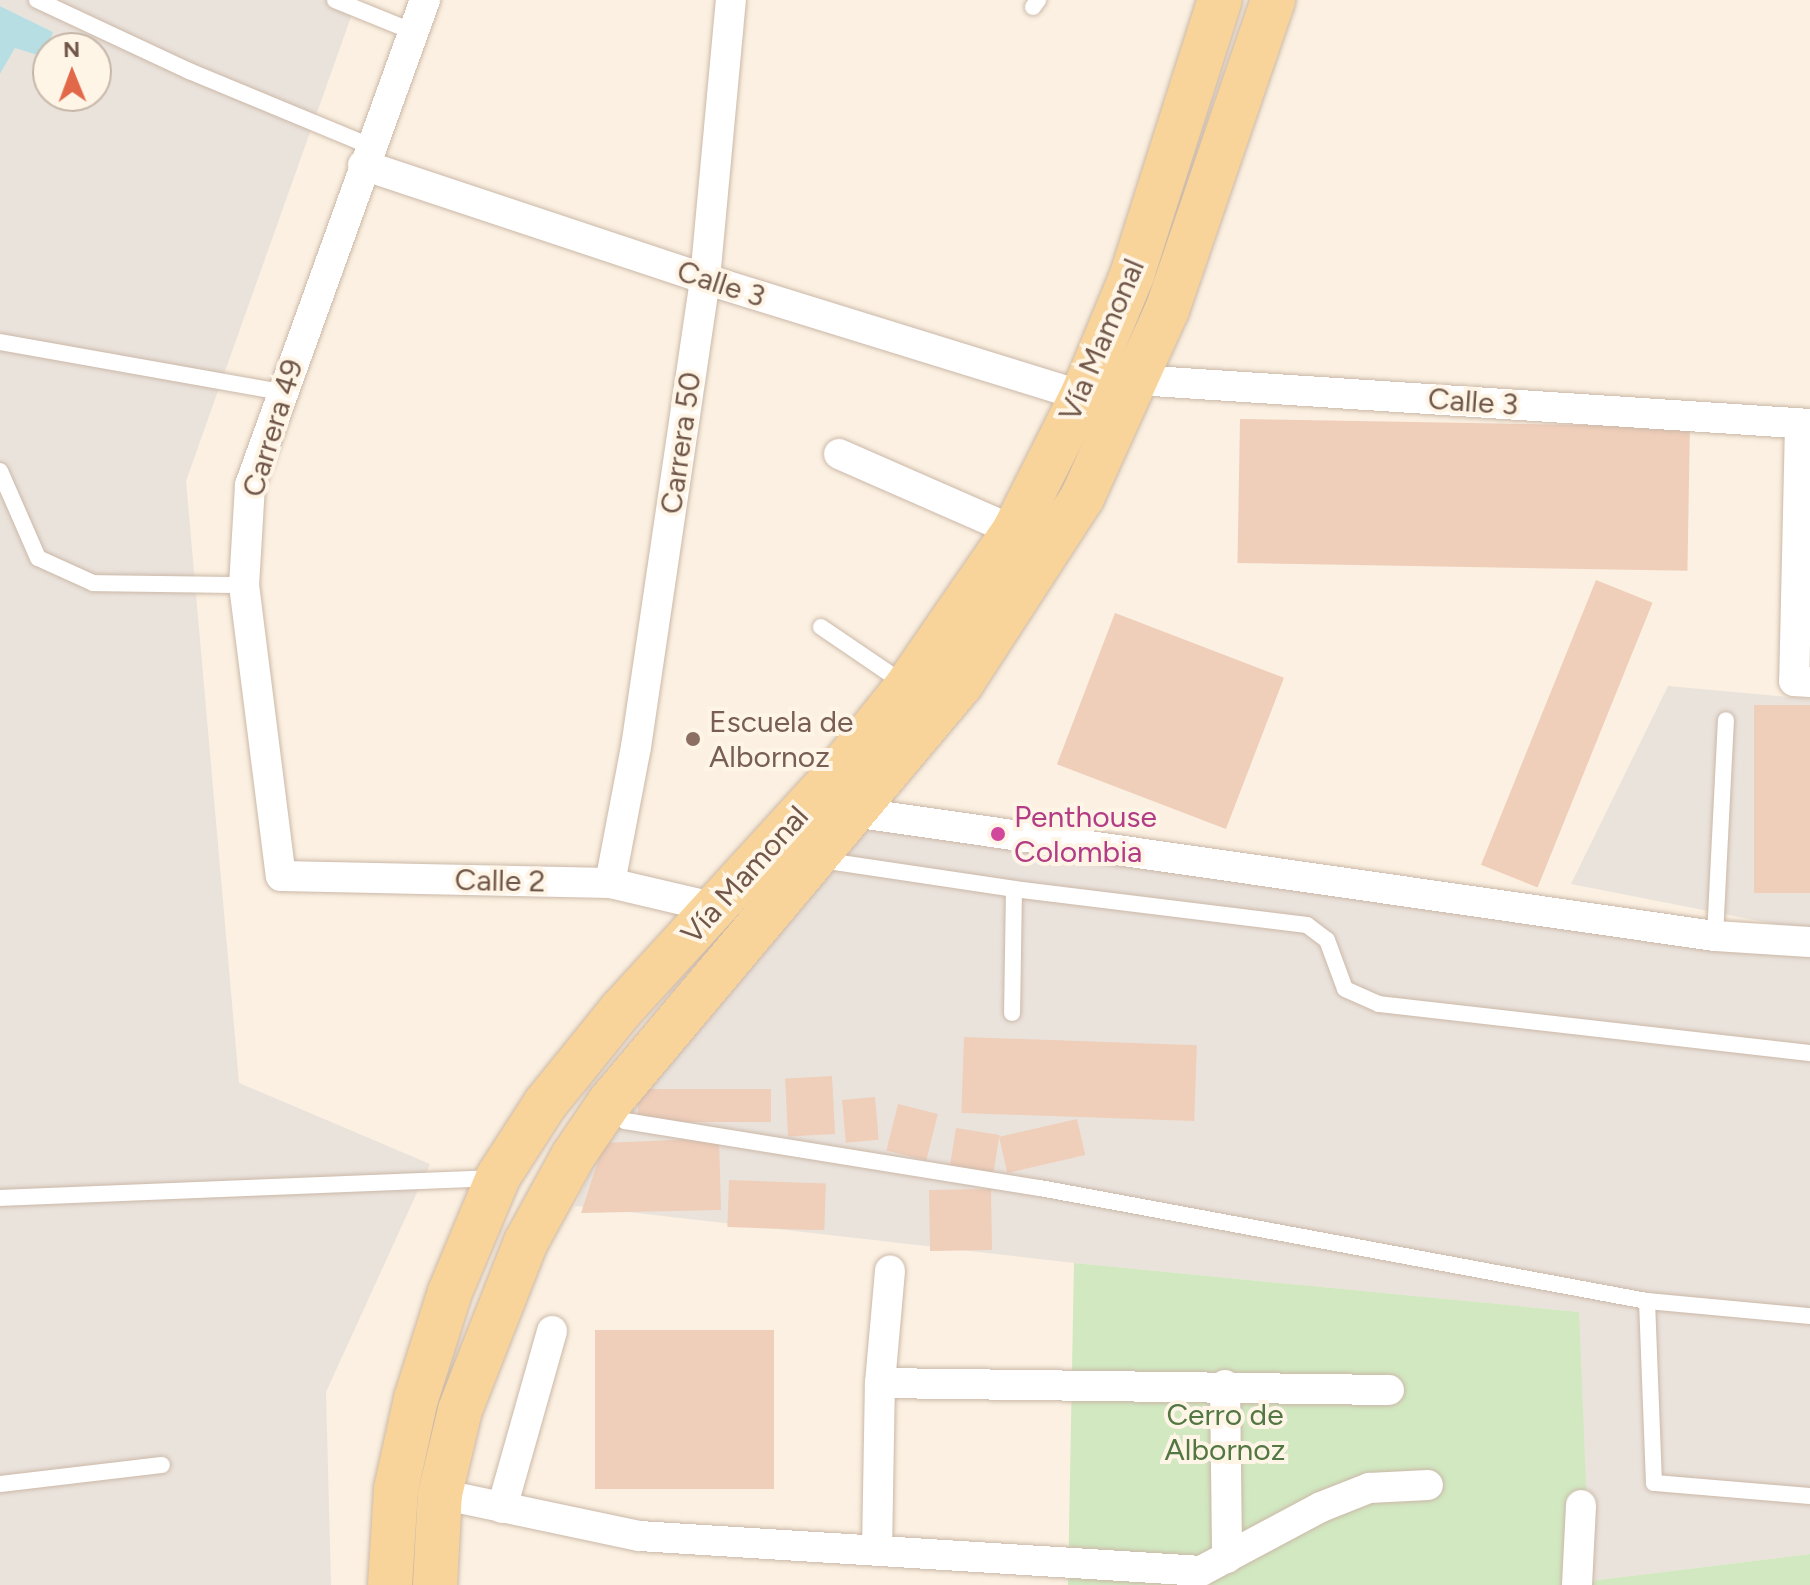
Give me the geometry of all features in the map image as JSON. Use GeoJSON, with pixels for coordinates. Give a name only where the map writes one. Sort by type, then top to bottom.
{"type":"FeatureCollection","features":[{"type":"Feature","properties":{"kind":"main road","name":"Vía Mamonal"},"geometry":{"type":"LineString","coordinates":[[390,1585],[396,1489],[416,1399],[450,1292],[498,1177],[545,1104],[622,1009],[717,908],[907,686],[1014,531],[1082,396],[1132,275],[1220,0]]}},
{"type":"Feature","properties":{"kind":"main road","name":"Vía Mamonal"},"geometry":{"type":"LineString","coordinates":[[435,1585],[440,1494],[460,1410],[526,1242],[609,1103],[961,684],[1029,586],[1082,498],[1167,310],[1273,0]]}},
{"type":"Feature","properties":{"kind":"street","name":"Carrera 49"},"geometry":{"type":"LineString","coordinates":[[281,876],[244,585],[250,485],[280,392],[425,0]]}},
{"type":"Feature","properties":{"kind":"street","name":"Carrera 50"},"geometry":{"type":"LineString","coordinates":[[610,883],[636,747],[705,279],[731,0]]}},
{"type":"Feature","properties":{"kind":"street","name":"Calle 3"},"geometry":{"type":"LineString","coordinates":[[367,156],[705,279],[1082,396]]}},
{"type":"Feature","properties":{"kind":"street","name":"Calle 3"},"geometry":{"type":"LineString","coordinates":[[1137,380],[1805,424]]}},
{"type":"Feature","properties":{"kind":"street"},"geometry":{"type":"LineString","coordinates":[[1805,424],[1794,681],[1810,682]]}},
{"type":"Feature","properties":{"kind":"street"},"geometry":{"type":"LineString","coordinates":[[839,454],[1014,531]]}},
{"type":"Feature","properties":{"kind":"street"},"geometry":{"type":"LineString","coordinates":[[853,812],[1715,936],[1810,942]]}},
{"type":"Feature","properties":{"kind":"street","name":"Calle 2"},"geometry":{"type":"LineString","coordinates":[[281,876],[610,883],[717,908]]}},
{"type":"Feature","properties":{"kind":"street"},"geometry":{"type":"LineString","coordinates":[[877,1551],[880,1383],[890,1270]]}},
{"type":"Feature","properties":{"kind":"street"},"geometry":{"type":"LineString","coordinates":[[502,1508],[552,1331]]}},
{"type":"Feature","properties":{"kind":"street"},"geometry":{"type":"LineString","coordinates":[[880,1383],[1225,1385],[1389,1390]]}},
{"type":"Feature","properties":{"kind":"street"},"geometry":{"type":"LineString","coordinates":[[1225,1385],[1227,1558]]}},
{"type":"Feature","properties":{"kind":"street"},"geometry":{"type":"LineString","coordinates":[[440,1494],[639,1536],[1201,1571],[1369,1488],[1428,1485]]}},
{"type":"Feature","properties":{"kind":"street"},"geometry":{"type":"LineString","coordinates":[[1577,1585],[1581,1505]]}},
{"type":"Feature","properties":{"kind":"lane"},"geometry":{"type":"LineString","coordinates":[[37,0],[367,156]]}},
{"type":"Feature","properties":{"kind":"lane"},"geometry":{"type":"LineString","coordinates":[[335,0],[414,32]]}},
{"type":"Feature","properties":{"kind":"lane"},"geometry":{"type":"LineString","coordinates":[[0,342],[3,339],[131,369],[280,392]]}},
{"type":"Feature","properties":{"kind":"lane"},"geometry":{"type":"LineString","coordinates":[[0,471],[38,558],[93,583],[244,585]]}},
{"type":"Feature","properties":{"kind":"lane"},"geometry":{"type":"LineString","coordinates":[[821,627],[907,686]]}},
{"type":"Feature","properties":{"kind":"lane"},"geometry":{"type":"LineString","coordinates":[[1715,936],[1726,720]]}},
{"type":"Feature","properties":{"kind":"lane"},"geometry":{"type":"LineString","coordinates":[[815,859],[1014,889],[1307,925],[1327,940],[1345,989],[1379,1004],[1810,1053]]}},
{"type":"Feature","properties":{"kind":"lane"},"geometry":{"type":"LineString","coordinates":[[1012,1013],[1014,889]]}},
{"type":"Feature","properties":{"kind":"lane"},"geometry":{"type":"LineString","coordinates":[[1769,938],[1810,925]]}},
{"type":"Feature","properties":{"kind":"lane"},"geometry":{"type":"LineString","coordinates":[[609,1103],[625,1121],[1040,1188],[1647,1301],[1810,1316]]}},
{"type":"Feature","properties":{"kind":"lane"},"geometry":{"type":"LineString","coordinates":[[0,1198],[498,1177]]}},
{"type":"Feature","properties":{"kind":"lane"},"geometry":{"type":"LineString","coordinates":[[1647,1301],[1654,1483],[1810,1496]]}},
{"type":"Feature","properties":{"kind":"lane"},"geometry":{"type":"LineString","coordinates":[[0,1484],[162,1465]]}},
{"type":"Feature","properties":{"kind":"shaded area"},"geometry":{"type":"Polygon","coordinates":[[[0,0],[357,0],[186,481],[239,1083],[430,1164],[326,1392],[331,1585],[0,1585],[0,74],[15,48],[32,41],[32,112],[112,112],[112,32],[53,32],[0,6],[0,0]]]}},
{"type":"Feature","properties":{"kind":"shaded area"},"geometry":{"type":"Polygon","coordinates":[[[1668,686],[1810,699],[1810,931],[1571,884],[1668,686]]]}},
{"type":"Feature","properties":{"kind":"shaded area"},"geometry":{"type":"Polygon","coordinates":[[[872,806],[1810,933],[1810,1554],[1590,1581],[1578,1312],[1074,1263],[575,1206],[604,1143],[872,806]]]}},
{"type":"Feature","properties":{"kind":"green space","name":"Cerro de Albornoz"},"geometry":{"type":"Polygon","coordinates":[[[1074,1263],[1579,1312],[1590,1581],[1810,1554],[1810,1585],[1068,1585],[1074,1263]]]}},
{"type":"Feature","properties":{"kind":"water"},"geometry":{"type":"Polygon","coordinates":[[[0,6],[53,32],[32,32],[32,53],[15,48],[0,74],[0,6]]]}},
{"type":"Feature","properties":{"kind":"building"},"geometry":{"type":"Polygon","coordinates":[[[1240,419],[1690,427],[1687,571],[1237,563],[1240,419]]]}},
{"type":"Feature","properties":{"kind":"building"},"geometry":{"type":"Polygon","coordinates":[[[1596,580],[1653,603],[1538,887],[1481,865],[1596,580]]]}},
{"type":"Feature","properties":{"kind":"building"},"geometry":{"type":"Polygon","coordinates":[[[1115,613],[1284,678],[1226,829],[1057,764],[1115,613]]]}},
{"type":"Feature","properties":{"kind":"building"},"geometry":{"type":"Polygon","coordinates":[[[1754,705],[1810,705],[1810,893],[1754,893],[1754,705]]]}},
{"type":"Feature","properties":{"kind":"building"},"geometry":{"type":"Polygon","coordinates":[[[964,1037],[1197,1045],[1194,1121],[961,1113],[964,1037]]]}},
{"type":"Feature","properties":{"kind":"building"},"geometry":{"type":"Polygon","coordinates":[[[832,1076],[835,1134],[788,1136],[785,1078],[832,1076]]]}},
{"type":"Feature","properties":{"kind":"building"},"geometry":{"type":"Polygon","coordinates":[[[638,1089],[771,1089],[771,1122],[638,1122],[638,1089]]]}},
{"type":"Feature","properties":{"kind":"building"},"geometry":{"type":"Polygon","coordinates":[[[875,1097],[879,1140],[846,1143],[842,1100],[875,1097]]]}},
{"type":"Feature","properties":{"kind":"building"},"geometry":{"type":"Polygon","coordinates":[[[898,1104],[938,1114],[926,1160],[886,1151],[898,1104]]]}},
{"type":"Feature","properties":{"kind":"building"},"geometry":{"type":"Polygon","coordinates":[[[1077,1119],[1085,1155],[1007,1173],[999,1137],[1077,1119]]]}},
{"type":"Feature","properties":{"kind":"building"},"geometry":{"type":"Polygon","coordinates":[[[956,1128],[999,1135],[993,1178],[949,1171],[956,1128]]]}},
{"type":"Feature","properties":{"kind":"building"},"geometry":{"type":"Polygon","coordinates":[[[719,1138],[721,1210],[581,1213],[604,1143],[719,1138]]]}},
{"type":"Feature","properties":{"kind":"building"},"geometry":{"type":"Polygon","coordinates":[[[729,1180],[826,1183],[824,1230],[727,1227],[729,1180]]]}},
{"type":"Feature","properties":{"kind":"building"},"geometry":{"type":"Polygon","coordinates":[[[991,1189],[992,1250],[930,1251],[929,1190],[991,1189]]]}},
{"type":"Feature","properties":{"kind":"building"},"geometry":{"type":"Polygon","coordinates":[[[595,1330],[774,1330],[774,1489],[595,1489],[595,1330]]]}},
{"type":"Feature","properties":{"kind":"place","name":"Escuela de Albornoz"},"geometry":{"type":"Point","coordinates":[693,739]}},
{"type":"Feature","properties":{"kind":"place","name":"Penthouse Colombia"},"geometry":{"type":"Point","coordinates":[998,834]}}]}
